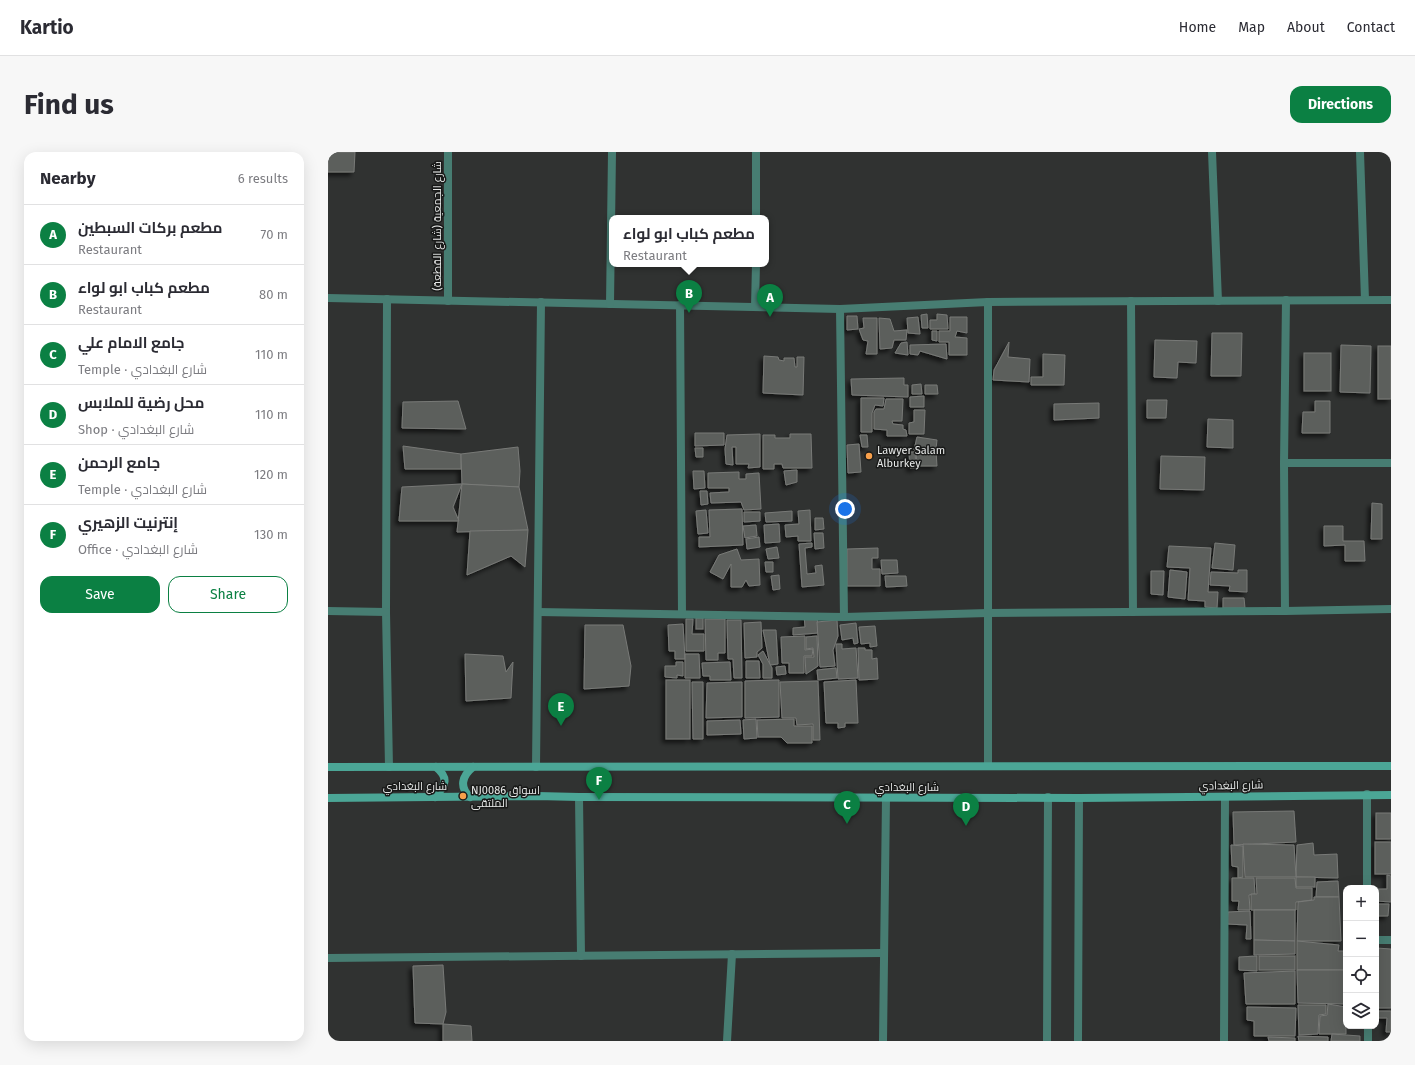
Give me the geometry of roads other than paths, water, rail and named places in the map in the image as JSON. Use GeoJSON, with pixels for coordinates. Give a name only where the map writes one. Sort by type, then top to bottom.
{"type":"FeatureCollection","features":[{"type":"Feature","properties":{"kind":"street","name":"شارع الجمعية (شارع القطعة)"},"geometry":{"type":"LineString","coordinates":[[448,152],[448,301]]}},
{"type":"Feature","properties":{"kind":"street"},"geometry":{"type":"LineString","coordinates":[[611,215],[612,152]]}},
{"type":"Feature","properties":{"kind":"street"},"geometry":{"type":"LineString","coordinates":[[756,152],[756,215]]}},
{"type":"Feature","properties":{"kind":"street"},"geometry":{"type":"LineString","coordinates":[[1212,152],[1218,301]]}},
{"type":"Feature","properties":{"kind":"street"},"geometry":{"type":"LineString","coordinates":[[1360,152],[1365,300]]}},
{"type":"Feature","properties":{"kind":"street"},"geometry":{"type":"LineString","coordinates":[[610,267],[610,304]]}},
{"type":"Feature","properties":{"kind":"street"},"geometry":{"type":"LineString","coordinates":[[756,267],[756,307]]}},
{"type":"Feature","properties":{"kind":"street"},"geometry":{"type":"LineString","coordinates":[[328,298],[840,309],[988,302],[1391,300]]}},
{"type":"Feature","properties":{"kind":"street"},"geometry":{"type":"LineString","coordinates":[[387,299],[386,612],[389,767]]}},
{"type":"Feature","properties":{"kind":"street"},"geometry":{"type":"LineString","coordinates":[[1285,611],[1284,463],[1286,300]]}},
{"type":"Feature","properties":{"kind":"street"},"geometry":{"type":"LineString","coordinates":[[1131,301],[1133,612]]}},
{"type":"Feature","properties":{"kind":"street"},"geometry":{"type":"LineString","coordinates":[[536,767],[541,302]]}},
{"type":"Feature","properties":{"kind":"street"},"geometry":{"type":"LineString","coordinates":[[988,302],[988,766]]}},
{"type":"Feature","properties":{"kind":"street"},"geometry":{"type":"LineString","coordinates":[[680,305],[682,614]]}},
{"type":"Feature","properties":{"kind":"street"},"geometry":{"type":"LineString","coordinates":[[840,309],[844,617]]}},
{"type":"Feature","properties":{"kind":"street"},"geometry":{"type":"LineString","coordinates":[[1284,463],[1391,463]]}},
{"type":"Feature","properties":{"kind":"street"},"geometry":{"type":"LineString","coordinates":[[538,612],[844,617],[988,613],[1391,609]]}},
{"type":"Feature","properties":{"kind":"street"},"geometry":{"type":"LineString","coordinates":[[328,611],[386,612]]}},
{"type":"Feature","properties":{"kind":"street","name":"شارع البغدادي"},"geometry":{"type":"LineString","coordinates":[[328,768],[1391,766]]}},
{"type":"Feature","properties":{"kind":"street"},"geometry":{"type":"LineString","coordinates":[[435,797],[443,788],[445,780],[443,773],[436,767]]}},
{"type":"Feature","properties":{"kind":"street"},"geometry":{"type":"LineString","coordinates":[[470,797],[463,788],[463,781],[469,770],[473,767]]}},
{"type":"Feature","properties":{"kind":"street"},"geometry":{"type":"LineString","coordinates":[[1367,794],[1367,885]]}},
{"type":"Feature","properties":{"kind":"street","name":"شارع البغدادي"},"geometry":{"type":"LineString","coordinates":[[328,798],[537,796],[1079,798],[1367,794],[1391,795]]}},
{"type":"Feature","properties":{"kind":"street"},"geometry":{"type":"LineString","coordinates":[[579,797],[581,956]]}},
{"type":"Feature","properties":{"kind":"street"},"geometry":{"type":"LineString","coordinates":[[1047,1041],[1048,797]]}},
{"type":"Feature","properties":{"kind":"street"},"geometry":{"type":"LineString","coordinates":[[1224,1041],[1225,797]]}},
{"type":"Feature","properties":{"kind":"street"},"geometry":{"type":"LineString","coordinates":[[883,1041],[886,798]]}},
{"type":"Feature","properties":{"kind":"street"},"geometry":{"type":"LineString","coordinates":[[1078,1041],[1079,798]]}},
{"type":"Feature","properties":{"kind":"street"},"geometry":{"type":"LineString","coordinates":[[1379,940],[1391,940]]}},
{"type":"Feature","properties":{"kind":"street"},"geometry":{"type":"LineString","coordinates":[[328,958],[883,953]]}},
{"type":"Feature","properties":{"kind":"street"},"geometry":{"type":"LineString","coordinates":[[727,1041],[732,954]]}},
{"type":"Feature","properties":{"kind":"street"},"geometry":{"type":"LineString","coordinates":[[1368,1029],[1368,1041]]}},
{"type":"Feature","properties":{"kind":"place","name":"مطعم كباب ابو لواء"},"geometry":{"type":"Point","coordinates":[689,313]}},
{"type":"Feature","properties":{"kind":"place","name":"مطعم بركات السبطين"},"geometry":{"type":"Point","coordinates":[770,317]}},
{"type":"Feature","properties":{"kind":"place","name":"Lawyer Salam Alburkey"},"geometry":{"type":"Point","coordinates":[869,456]}},
{"type":"Feature","properties":{"kind":"place","name":"جامع الرحمن"},"geometry":{"type":"Point","coordinates":[561,726]}},
{"type":"Feature","properties":{"kind":"place","name":"NJ0086 اسواق الملتقى"},"geometry":{"type":"Point","coordinates":[463,796]}},
{"type":"Feature","properties":{"kind":"place","name":"إنترنيت الزهيري"},"geometry":{"type":"Point","coordinates":[599,800]}},
{"type":"Feature","properties":{"kind":"place","name":"جامع الامام علي"},"geometry":{"type":"Point","coordinates":[847,824]}},
{"type":"Feature","properties":{"kind":"place","name":"محل رضية للملابس"},"geometry":{"type":"Point","coordinates":[966,826]}}]}
